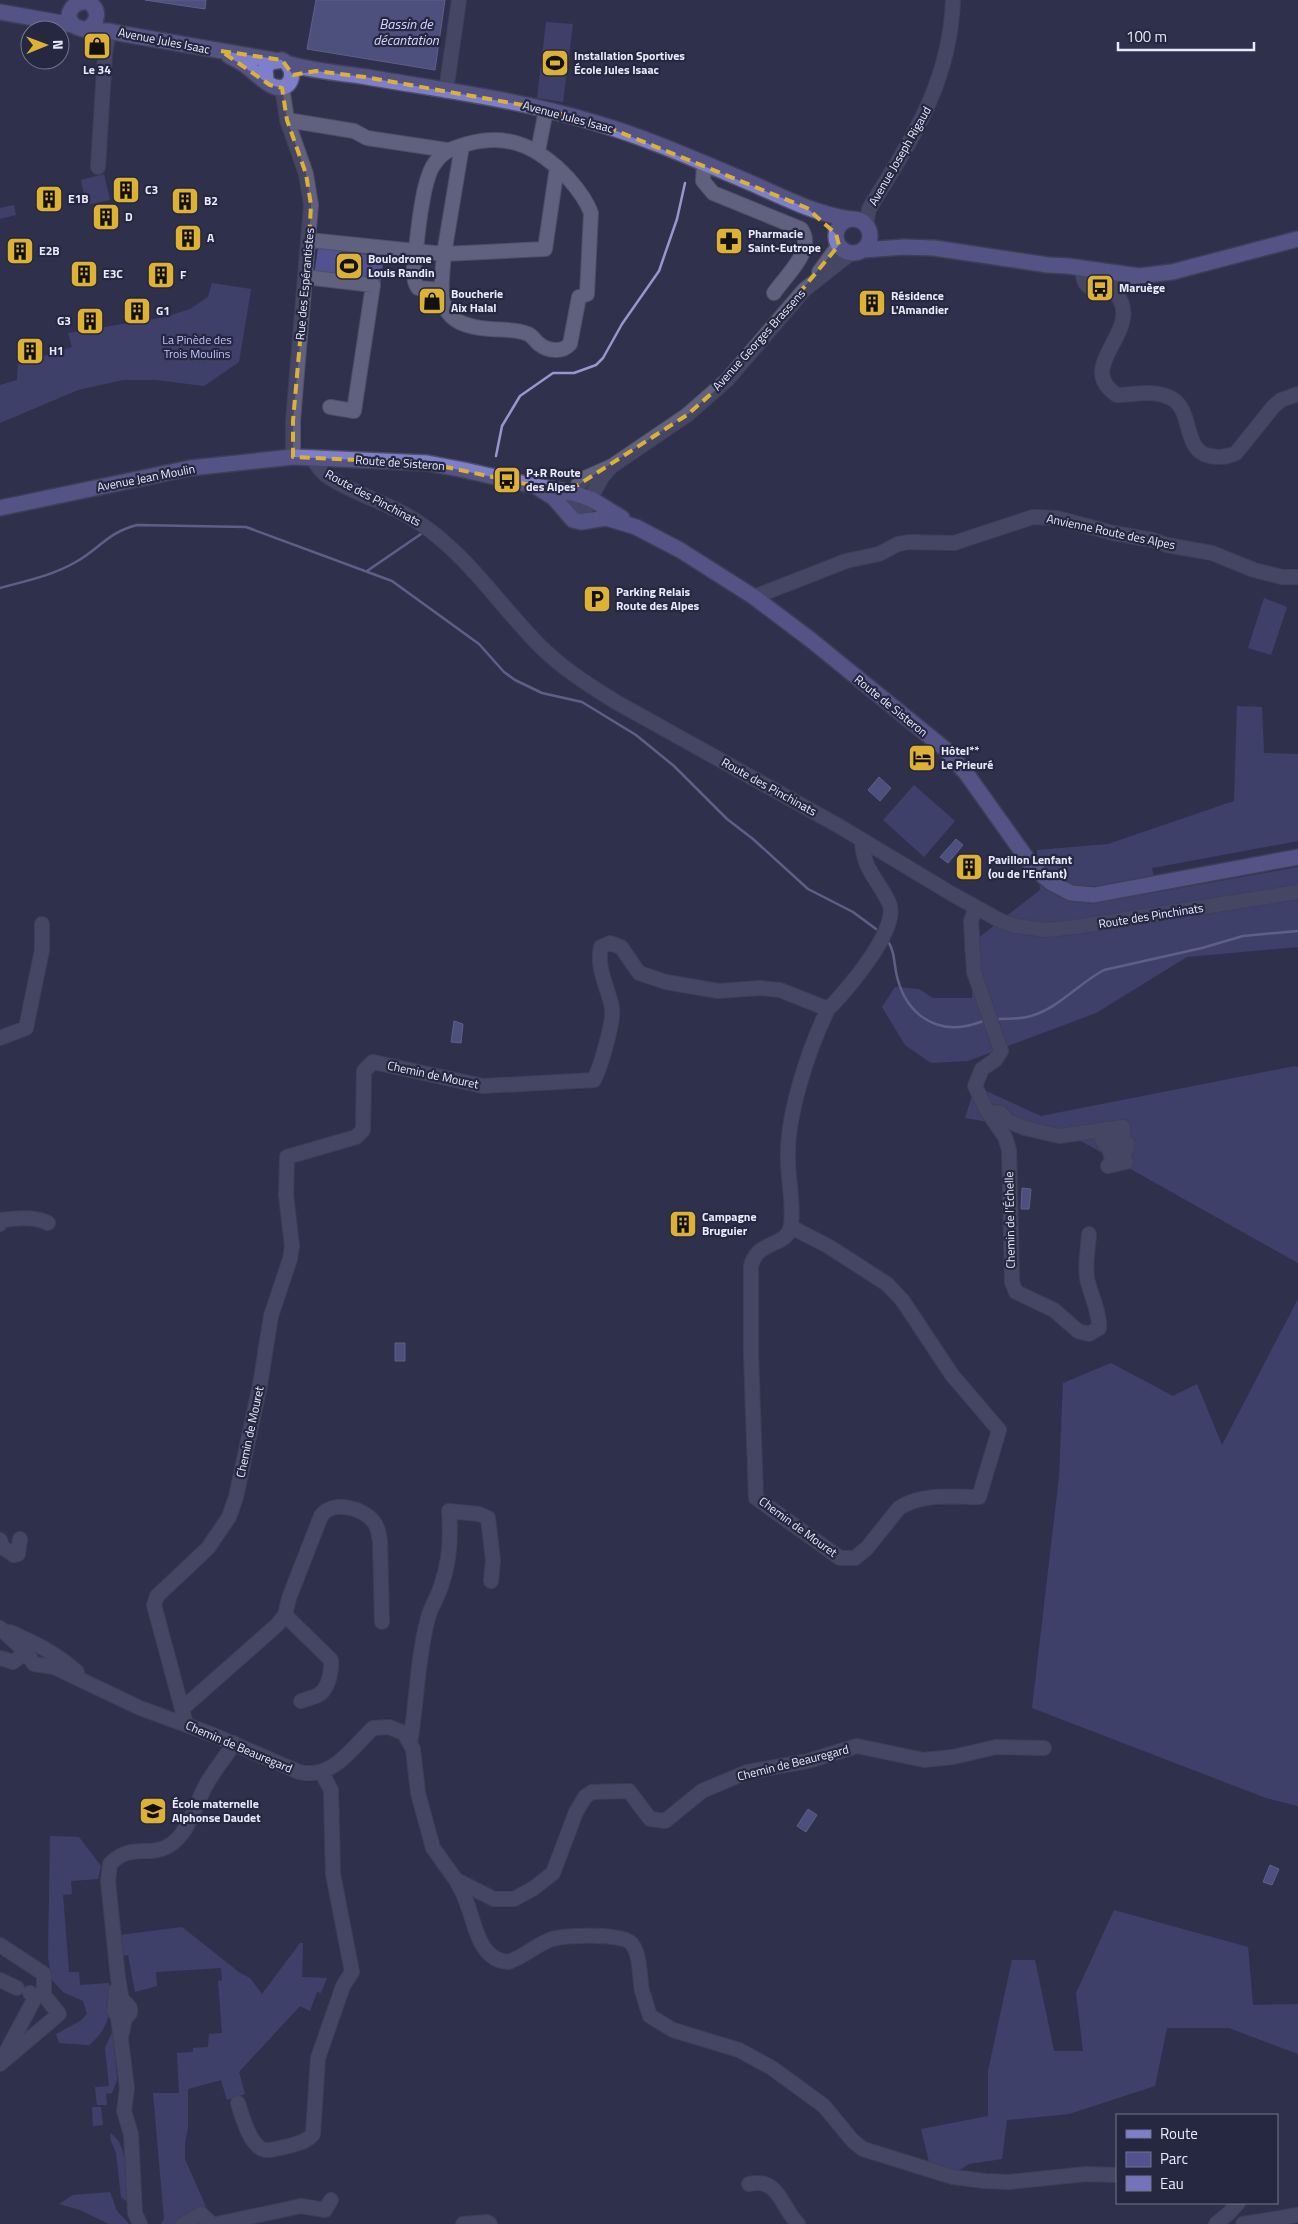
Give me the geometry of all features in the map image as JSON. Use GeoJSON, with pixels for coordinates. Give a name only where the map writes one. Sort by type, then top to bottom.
{"type":"FeatureCollection","features":[{"type":"Feature","properties":{"kind":"main road","name":"Avenue Jules Isaac"},"geometry":{"type":"LineString","coordinates":[[2,12],[49,16],[85,5],[108,30]]}},
{"type":"Feature","properties":{"kind":"main road"},"geometry":{"type":"LineString","coordinates":[[85,5],[96,22],[80,27],[69,17],[85,5]]}},
{"type":"Feature","properties":{"kind":"main road","name":"Avenue Jules Isaac"},"geometry":{"type":"LineString","coordinates":[[2,12],[220,51],[285,66],[446,91],[546,110],[605,126],[704,164],[807,208],[860,224],[887,244],[904,247]]}},
{"type":"Feature","properties":{"kind":"main road","name":"Avenue Jules Isaac"},"geometry":{"type":"LineString","coordinates":[[220,51],[241,62],[273,84]]}},
{"type":"Feature","properties":{"kind":"main road"},"geometry":{"type":"LineString","coordinates":[[285,66],[289,82],[273,84],[265,68],[285,66]]}},
{"type":"Feature","properties":{"kind":"main road","name":"Avenue Jules Isaac"},"geometry":{"type":"LineString","coordinates":[[807,208],[847,245]]}},
{"type":"Feature","properties":{"kind":"main road"},"geometry":{"type":"LineString","coordinates":[[843,222],[860,224],[869,243],[847,245],[838,227],[843,222]]}},
{"type":"Feature","properties":{"kind":"main road"},"geometry":{"type":"LineString","coordinates":[[847,245],[934,248],[1048,265],[1086,272],[1109,279],[1172,272],[1298,239]]}},
{"type":"Feature","properties":{"kind":"main road","name":"Route de Sisteron"},"geometry":{"type":"LineString","coordinates":[[293,457],[427,463],[535,486],[570,489],[591,498],[636,527],[680,550],[754,597],[811,640],[945,749],[966,773],[1033,867],[1060,889],[1071,893],[1094,895],[1298,857]]}},
{"type":"Feature","properties":{"kind":"main road","name":"Avenue Jean Moulin"},"geometry":{"type":"LineString","coordinates":[[0,508],[190,468],[293,457]]}},
{"type":"Feature","properties":{"kind":"main road","name":"Route de Sisteron"},"geometry":{"type":"LineString","coordinates":[[535,486],[552,496],[570,514],[606,518],[636,527]]}},
{"type":"Feature","properties":{"kind":"street"},"geometry":{"type":"LineString","coordinates":[[446,91],[459,0]]}},
{"type":"Feature","properties":{"kind":"street","name":"Avenue Joseph Rigaud"},"geometry":{"type":"LineString","coordinates":[[860,224],[925,97],[942,44],[947,0]]}},
{"type":"Feature","properties":{"kind":"street","name":"Avenue Joseph Rigaud"},"geometry":{"type":"LineString","coordinates":[[860,224],[922,121],[940,80],[948,49],[954,0]]}},
{"type":"Feature","properties":{"kind":"street"},"geometry":{"type":"LineString","coordinates":[[98,167],[108,30]]}},
{"type":"Feature","properties":{"kind":"street","name":"Rue des Espérantistes"},"geometry":{"type":"LineString","coordinates":[[273,84],[306,174],[311,205],[293,421],[293,457]]}},
{"type":"Feature","properties":{"kind":"street"},"geometry":{"type":"LineString","coordinates":[[538,151],[546,110]]}},
{"type":"Feature","properties":{"kind":"street"},"geometry":{"type":"LineString","coordinates":[[286,117],[354,131],[367,138],[447,150],[462,146],[493,140],[516,143],[538,151],[576,187],[591,213],[587,294],[580,297],[570,344],[566,348],[552,350],[538,344],[530,334],[512,330],[475,328],[449,315],[444,308],[441,290],[444,254],[462,146]]}},
{"type":"Feature","properties":{"kind":"street"},"geometry":{"type":"LineString","coordinates":[[441,290],[418,288],[416,285],[416,252],[425,188],[433,164],[447,150]]}},
{"type":"Feature","properties":{"kind":"street"},"geometry":{"type":"LineString","coordinates":[[704,164],[703,181],[713,193],[800,229],[806,237],[806,246],[779,286],[803,291]]}},
{"type":"Feature","properties":{"kind":"street"},"geometry":{"type":"LineString","coordinates":[[309,240],[444,254],[544,249],[557,167]]}},
{"type":"Feature","properties":{"kind":"street","name":"Avenue Georges Brassens"},"geometry":{"type":"LineString","coordinates":[[570,489],[585,478],[612,466],[687,416],[703,402],[727,380],[803,291],[847,245]]}},
{"type":"Feature","properties":{"kind":"street"},"geometry":{"type":"LineString","coordinates":[[305,277],[372,285],[354,411],[330,407]]}},
{"type":"Feature","properties":{"kind":"street"},"geometry":{"type":"LineString","coordinates":[[1109,279],[1121,299],[1124,317],[1119,334],[1103,365],[1102,376],[1105,385],[1117,395],[1150,392],[1172,399],[1181,407],[1190,437],[1197,448],[1205,455],[1228,457],[1236,453],[1248,441],[1273,407],[1281,400],[1298,394]]}},
{"type":"Feature","properties":{"kind":"street","name":"Route des Pinchinats"},"geometry":{"type":"LineString","coordinates":[[312,459],[326,476],[419,522],[436,534],[466,564],[540,646],[561,666],[583,682],[1001,921],[1016,926],[1046,930],[1298,892]]}},
{"type":"Feature","properties":{"kind":"street","name":"Avenue Georges Brassens"},"geometry":{"type":"LineString","coordinates":[[591,498],[602,477],[612,466]]}},
{"type":"Feature","properties":{"kind":"street"},"geometry":{"type":"LineString","coordinates":[[570,489],[570,514]]}},
{"type":"Feature","properties":{"kind":"street"},"geometry":{"type":"LineString","coordinates":[[570,514],[574,500],[581,497],[591,498]]}},
{"type":"Feature","properties":{"kind":"street","name":"Anvienne Route des Alpes"},"geometry":{"type":"LineString","coordinates":[[754,597],[846,561],[879,554],[898,544],[909,542],[954,543],[1024,519],[1045,516],[1153,540],[1167,545],[1212,553],[1254,570],[1282,577],[1298,577]]}},
{"type":"Feature","properties":{"kind":"street"},"geometry":{"type":"LineString","coordinates":[[791,1227],[788,1134],[794,1104],[818,1029],[828,1009],[864,966],[889,924],[891,915],[889,902],[866,866],[862,841]]}},
{"type":"Feature","properties":{"kind":"street","name":"Chemin de l’Échelle"},"geometry":{"type":"LineString","coordinates":[[976,907],[971,921],[974,972],[1001,1051],[995,1060],[982,1069],[975,1086],[987,1111],[1005,1137],[1009,1150],[1012,1282],[1016,1292],[1054,1310],[1078,1331],[1090,1334],[1098,1328],[1099,1319],[1093,1304],[1087,1276],[1089,1234]]}},
{"type":"Feature","properties":{"kind":"street"},"geometry":{"type":"LineString","coordinates":[[0,1038],[26,1028],[42,950],[42,924]]}},
{"type":"Feature","properties":{"kind":"street","name":"Chemin de Mouret"},"geometry":{"type":"LineString","coordinates":[[176,1691],[154,1605],[157,1596],[208,1548],[229,1517],[236,1497],[260,1385],[271,1316],[290,1259],[292,1246],[286,1195],[287,1157],[356,1137],[363,1130],[364,1070],[373,1062],[482,1086],[594,1080],[601,1066],[612,1010],[598,959],[601,947],[610,943],[621,947],[639,973],[666,982],[718,991],[780,990],[828,1009]]}},
{"type":"Feature","properties":{"kind":"street"},"geometry":{"type":"LineString","coordinates":[[987,1111],[1001,1113],[1008,1121],[1025,1128],[1059,1136],[1123,1127],[1124,1132],[1102,1139],[1104,1144],[1126,1143],[1127,1148],[1110,1152],[1111,1156],[1124,1156],[1126,1162],[1108,1166]]}},
{"type":"Feature","properties":{"kind":"street"},"geometry":{"type":"LineString","coordinates":[[0,1224],[2,1220],[10,1219],[43,1220],[48,1223]]}},
{"type":"Feature","properties":{"kind":"street","name":"Chemin de Mouret"},"geometry":{"type":"LineString","coordinates":[[791,1227],[828,1246],[887,1284],[903,1301],[939,1358],[999,1430],[979,1497],[922,1497],[906,1503],[899,1508],[867,1548],[855,1558],[840,1558],[756,1498],[751,1354],[751,1266],[753,1257],[758,1251],[786,1237],[791,1227]]}},
{"type":"Feature","properties":{"kind":"street"},"geometry":{"type":"LineString","coordinates":[[183,1708],[277,1625],[285,1615],[289,1598],[320,1516],[325,1509],[332,1506],[342,1506],[366,1515],[374,1521],[378,1529],[380,1541],[382,1622]]}},
{"type":"Feature","properties":{"kind":"street"},"geometry":{"type":"LineString","coordinates":[[410,1743],[416,1707],[420,1659],[428,1617],[442,1583],[450,1543],[449,1511],[480,1514],[488,1518],[493,1560],[491,1581]]}},
{"type":"Feature","properties":{"kind":"street"},"geometry":{"type":"LineString","coordinates":[[0,1540],[2,1547],[14,1555],[18,1554],[20,1539]]}},
{"type":"Feature","properties":{"kind":"street"},"geometry":{"type":"LineString","coordinates":[[285,1615],[331,1660],[331,1672],[325,1688],[320,1694],[301,1701]]}},
{"type":"Feature","properties":{"kind":"street","name":"Chemin de Beauregard"},"geometry":{"type":"LineString","coordinates":[[0,1628],[26,1652],[34,1664],[54,1667],[140,1708],[234,1743],[299,1772],[308,1774],[322,1773]]}},
{"type":"Feature","properties":{"kind":"street","name":"Chemin de Beauregard"},"geometry":{"type":"LineString","coordinates":[[0,1628],[42,1646],[62,1658],[86,1682]]}},
{"type":"Feature","properties":{"kind":"street"},"geometry":{"type":"LineString","coordinates":[[0,1658],[13,1662],[26,1652]]}},
{"type":"Feature","properties":{"kind":"street"},"geometry":{"type":"LineString","coordinates":[[176,1691],[183,1708],[186,1724]]}},
{"type":"Feature","properties":{"kind":"street"},"geometry":{"type":"LineString","coordinates":[[167,1717],[175,1700],[176,1691]]}},
{"type":"Feature","properties":{"kind":"street"},"geometry":{"type":"LineString","coordinates":[[238,2103],[247,2130],[258,2146],[263,2149],[272,2150],[303,2142],[313,2134],[318,2058],[343,1986],[352,1972],[333,1874],[331,1790],[322,1773],[338,1763],[372,1728],[389,1727],[404,1733],[410,1743]]}},
{"type":"Feature","properties":{"kind":"street"},"geometry":{"type":"LineString","coordinates":[[140,2224],[135,2213],[131,2152],[116,2112],[116,2102],[124,2071],[118,1978],[108,1881],[110,1864],[122,1853],[163,1848],[174,1842],[186,1825],[207,1783],[234,1743]]}},
{"type":"Feature","properties":{"kind":"street","name":"Chemin de Beauregard"},"geometry":{"type":"LineString","coordinates":[[410,1743],[413,1749],[418,1793],[429,1838],[439,1858],[456,1880],[494,1899],[514,1899],[534,1888],[553,1872],[576,1812],[585,1797],[592,1792],[629,1790],[650,1819],[665,1821],[702,1791],[747,1772],[808,1761],[857,1746],[924,1760],[953,1757],[996,1747],[1044,1748]]}},
{"type":"Feature","properties":{"kind":"street"},"geometry":{"type":"LineString","coordinates":[[456,1880],[478,1935],[488,1953],[494,1958],[508,1962],[551,1940],[561,1937],[626,1939],[635,1950],[642,1989],[650,2016],[673,2030],[739,2050],[772,2068],[824,2106],[852,2140],[864,2149],[953,2177],[985,2181],[1009,2182],[1086,2174],[1116,2175]]}},
{"type":"Feature","properties":{"kind":"street"},"geometry":{"type":"LineString","coordinates":[[0,1945],[44,1974],[44,1995],[59,2014],[0,2064]]}},
{"type":"Feature","properties":{"kind":"street"},"geometry":{"type":"LineString","coordinates":[[0,1980],[36,1996],[0,2064]]}},
{"type":"Feature","properties":{"kind":"street"},"geometry":{"type":"LineString","coordinates":[[750,2184],[759,2182],[772,2187],[796,2224]]}},
{"type":"Feature","properties":{"kind":"street"},"geometry":{"type":"LineString","coordinates":[[218,2224],[301,2206],[325,2210],[331,2200]]}},
{"type":"Feature","properties":{"kind":"street"},"geometry":{"type":"LineString","coordinates":[[1216,2224],[1237,2204]]}},
{"type":"Feature","properties":{"kind":"street"},"geometry":{"type":"LineString","coordinates":[[183,2224],[201,2214],[212,2224]]}},
{"type":"Feature","properties":{"kind":"street"},"geometry":{"type":"LineString","coordinates":[[1243,2224],[1298,2215]]}},
{"type":"Feature","properties":{"kind":"street"},"geometry":{"type":"LineString","coordinates":[[463,2224],[487,2222],[490,2224]]}},
{"type":"Feature","properties":{"kind":"highlighted area"},"geometry":{"type":"Polygon","coordinates":[[[221,51],[282,60],[293,75],[316,71],[365,77],[534,107],[597,123],[807,208],[836,234],[839,245],[727,380],[687,415],[578,485],[560,489],[535,486],[427,463],[293,457],[293,421],[311,205],[306,174],[287,120],[282,88],[270,85],[221,51]]]}},
{"type":"Feature","properties":{"kind":"green space","name":"Installation Sportives École Jules Isaac"},"geometry":{"type":"Polygon","coordinates":[[[546,22],[573,24],[563,102],[537,98],[546,22]]]}},
{"type":"Feature","properties":{"kind":"green space"},"geometry":{"type":"Polygon","coordinates":[[[104,174],[110,200],[86,205],[81,180],[104,174]]]}},
{"type":"Feature","properties":{"kind":"green space"},"geometry":{"type":"Polygon","coordinates":[[[14,205],[16,215],[0,219],[0,208],[14,205]]]}},
{"type":"Feature","properties":{"kind":"green space","name":"Boulodrome Louis Randin"},"geometry":{"type":"Polygon","coordinates":[[[318,248],[384,257],[380,285],[314,275],[318,248]]]}},
{"type":"Feature","properties":{"kind":"green space","name":"La Pinède des Trois Moulins"},"geometry":{"type":"Polygon","coordinates":[[[212,283],[251,289],[239,362],[204,386],[156,380],[123,380],[78,390],[0,423],[0,385],[17,380],[18,364],[72,347],[68,333],[166,317],[190,309],[208,297],[212,283]]]}},
{"type":"Feature","properties":{"kind":"green space"},"geometry":{"type":"Polygon","coordinates":[[[1264,598],[1287,607],[1271,655],[1248,648],[1264,598]]]}},
{"type":"Feature","properties":{"kind":"green space"},"geometry":{"type":"Polygon","coordinates":[[[1237,706],[1262,707],[1264,753],[1298,754],[1298,841],[1152,868],[1158,892],[1298,867],[1298,947],[1187,957],[1096,1013],[968,1061],[931,1063],[905,1045],[882,1007],[895,987],[919,989],[933,998],[972,998],[973,980],[964,949],[1040,890],[1037,850],[1108,844],[1234,801],[1237,706]]]}},
{"type":"Feature","properties":{"kind":"green space"},"geometry":{"type":"Polygon","coordinates":[[[914,785],[955,821],[924,857],[883,820],[914,785]]]}},
{"type":"Feature","properties":{"kind":"green space"},"geometry":{"type":"Polygon","coordinates":[[[1295,1066],[1298,1067],[1298,1263],[1072,1136],[965,1118],[975,1086],[1041,1116],[1295,1066]]]}},
{"type":"Feature","properties":{"kind":"green space"},"geometry":{"type":"Polygon","coordinates":[[[1298,1299],[1298,1806],[1266,1798],[1032,1708],[1059,1477],[1063,1383],[1111,1363],[1173,1396],[1197,1384],[1222,1445],[1298,1299]]]}},
{"type":"Feature","properties":{"kind":"green space"},"geometry":{"type":"Polygon","coordinates":[[[50,1836],[79,1837],[101,1866],[98,1879],[71,1881],[72,1894],[63,1895],[69,1972],[79,1972],[80,1985],[109,1983],[110,2001],[106,2024],[89,2045],[59,2043],[56,2034],[80,2021],[87,2014],[83,2001],[63,1992],[52,1980],[48,1957],[50,1836]]]}},
{"type":"Feature","properties":{"kind":"green space"},"geometry":{"type":"Polygon","coordinates":[[[1114,1910],[1248,1947],[1253,2005],[1298,2004],[1298,2054],[1229,2028],[1167,2028],[1155,2086],[1069,2114],[1007,2120],[1002,2159],[969,2164],[958,2171],[930,2166],[921,2129],[988,2116],[988,2071],[1012,1960],[1035,1960],[1054,2051],[1083,2051],[1076,1993],[1114,1910]]]}},
{"type":"Feature","properties":{"kind":"green space"},"geometry":{"type":"Polygon","coordinates":[[[182,1927],[240,1973],[250,1978],[262,1994],[300,1943],[303,1943],[302,1977],[327,1978],[321,1993],[317,1992],[310,2011],[300,2006],[239,2072],[245,2094],[227,2100],[221,2080],[188,2089],[188,2128],[185,2143],[185,2159],[206,2207],[178,2224],[161,2224],[164,2219],[153,2093],[179,2093],[177,2053],[193,2052],[193,2048],[208,2047],[209,2034],[222,2033],[218,1981],[222,1980],[221,1968],[156,1972],[157,1986],[135,1992],[128,1955],[122,1956],[120,1935],[182,1927]]]}},
{"type":"Feature","properties":{"kind":"green space"},"geometry":{"type":"Polygon","coordinates":[[[113,2030],[117,2080],[112,2093],[106,2094],[107,2105],[97,2105],[95,2087],[109,2086],[105,2048],[113,2030]]]}},
{"type":"Feature","properties":{"kind":"green space"},"geometry":{"type":"Polygon","coordinates":[[[92,2107],[101,2107],[103,2125],[93,2126],[92,2107]]]}},
{"type":"Feature","properties":{"kind":"green space"},"geometry":{"type":"Polygon","coordinates":[[[110,2133],[121,2146],[124,2155],[127,2202],[121,2197],[116,2153],[110,2133]]]}},
{"type":"Feature","properties":{"kind":"green space"},"geometry":{"type":"Polygon","coordinates":[[[110,2192],[117,2211],[129,2224],[109,2224],[80,2210],[59,2204],[73,2195],[110,2192]]]}},
{"type":"Feature","properties":{"kind":"water"},"geometry":{"type":"Polygon","coordinates":[[[145,0],[206,0],[205,9],[145,0]]]}},
{"type":"Feature","properties":{"kind":"water","name":"Bassin de décantation"},"geometry":{"type":"Polygon","coordinates":[[[316,0],[445,0],[435,70],[307,49],[316,0]]]}},
{"type":"Feature","properties":{"kind":"water"},"geometry":{"type":"Polygon","coordinates":[[[879,777],[891,788],[880,801],[868,790],[879,777]]]}},
{"type":"Feature","properties":{"kind":"water"},"geometry":{"type":"Polygon","coordinates":[[[956,839],[963,845],[948,863],[940,857],[956,839]]]}},
{"type":"Feature","properties":{"kind":"water"},"geometry":{"type":"Polygon","coordinates":[[[454,1021],[463,1024],[461,1043],[451,1042],[454,1021]]]}},
{"type":"Feature","properties":{"kind":"water"},"geometry":{"type":"Polygon","coordinates":[[[1022,1188],[1031,1189],[1029,1209],[1021,1209],[1022,1188]]]}},
{"type":"Feature","properties":{"kind":"water"},"geometry":{"type":"Polygon","coordinates":[[[395,1343],[405,1343],[405,1361],[395,1361],[395,1343]]]}},
{"type":"Feature","properties":{"kind":"water"},"geometry":{"type":"Polygon","coordinates":[[[808,1809],[817,1815],[806,1832],[797,1826],[808,1809]]]}},
{"type":"Feature","properties":{"kind":"water"},"geometry":{"type":"Polygon","coordinates":[[[1270,1865],[1279,1869],[1272,1885],[1263,1882],[1270,1865]]]}},
{"type":"Feature","properties":{"kind":"waterway"},"geometry":{"type":"LineString","coordinates":[[496,456],[502,426],[520,396],[553,373],[574,373],[596,365],[603,358],[622,324],[659,271],[677,219],[685,183]]}},
{"type":"Feature","properties":{"kind":"waterway"},"geometry":{"type":"LineString","coordinates":[[0,588],[38,578],[65,568],[83,558],[118,532],[137,525],[246,527],[392,581],[479,644],[504,672],[515,680],[542,693],[582,702],[636,735],[674,766],[727,819],[753,839],[808,889],[853,912],[876,929]]}},
{"type":"Feature","properties":{"kind":"waterway"},"geometry":{"type":"LineString","coordinates":[[367,571],[421,534]]}},
{"type":"Feature","properties":{"kind":"waterway"},"geometry":{"type":"LineString","coordinates":[[999,1019],[1023,1018],[1041,1012],[1104,970],[1202,948],[1243,936],[1298,931]]}},
{"type":"Feature","properties":{"kind":"waterway"},"geometry":{"type":"LineString","coordinates":[[887,940],[905,997],[911,1007],[920,1015],[940,1026],[969,1026],[985,1021]]}},
{"type":"Feature","properties":{"kind":"place","name":"Le 34"},"geometry":{"type":"Point","coordinates":[97,46]}},
{"type":"Feature","properties":{"kind":"place","name":"Installation Sportives École Jules Isaac"},"geometry":{"type":"Point","coordinates":[555,63]}},
{"type":"Feature","properties":{"kind":"place","name":"C3"},"geometry":{"type":"Point","coordinates":[126,190]}},
{"type":"Feature","properties":{"kind":"place","name":"E1B"},"geometry":{"type":"Point","coordinates":[49,199]}},
{"type":"Feature","properties":{"kind":"place","name":"B2"},"geometry":{"type":"Point","coordinates":[185,201]}},
{"type":"Feature","properties":{"kind":"place","name":"D"},"geometry":{"type":"Point","coordinates":[106,217]}},
{"type":"Feature","properties":{"kind":"place","name":"A"},"geometry":{"type":"Point","coordinates":[188,238]}},
{"type":"Feature","properties":{"kind":"place","name":"Pharmacie Saint-Eutrope"},"geometry":{"type":"Point","coordinates":[729,241]}},
{"type":"Feature","properties":{"kind":"place","name":"E2B"},"geometry":{"type":"Point","coordinates":[20,251]}},
{"type":"Feature","properties":{"kind":"place","name":"Boulodrome Louis Randin"},"geometry":{"type":"Point","coordinates":[349,266]}},
{"type":"Feature","properties":{"kind":"place","name":"E3C"},"geometry":{"type":"Point","coordinates":[84,274]}},
{"type":"Feature","properties":{"kind":"place","name":"F"},"geometry":{"type":"Point","coordinates":[161,275]}},
{"type":"Feature","properties":{"kind":"place","name":"Maruège"},"geometry":{"type":"Point","coordinates":[1100,288]}},
{"type":"Feature","properties":{"kind":"place","name":"Boucherie Aix Halal"},"geometry":{"type":"Point","coordinates":[432,301]}},
{"type":"Feature","properties":{"kind":"place","name":"Résidence L'Amandier"},"geometry":{"type":"Point","coordinates":[872,303]}},
{"type":"Feature","properties":{"kind":"place","name":"G1"},"geometry":{"type":"Point","coordinates":[137,311]}},
{"type":"Feature","properties":{"kind":"place","name":"G3"},"geometry":{"type":"Point","coordinates":[90,321]}},
{"type":"Feature","properties":{"kind":"place","name":"H1"},"geometry":{"type":"Point","coordinates":[30,351]}},
{"type":"Feature","properties":{"kind":"place","name":"P+R Route des Alpes"},"geometry":{"type":"Point","coordinates":[507,480]}},
{"type":"Feature","properties":{"kind":"place","name":"Parking Relais Route des Alpes"},"geometry":{"type":"Point","coordinates":[597,599]}},
{"type":"Feature","properties":{"kind":"place","name":"Hôtel** Le Prieuré"},"geometry":{"type":"Point","coordinates":[922,758]}},
{"type":"Feature","properties":{"kind":"place","name":"Pavillon Lenfant (ou de l'Enfant)"},"geometry":{"type":"Point","coordinates":[969,867]}},
{"type":"Feature","properties":{"kind":"place","name":"Campagne Bruguier"},"geometry":{"type":"Point","coordinates":[683,1224]}},
{"type":"Feature","properties":{"kind":"place","name":"École maternelle Alphonse Daudet"},"geometry":{"type":"Point","coordinates":[153,1811]}}]}
